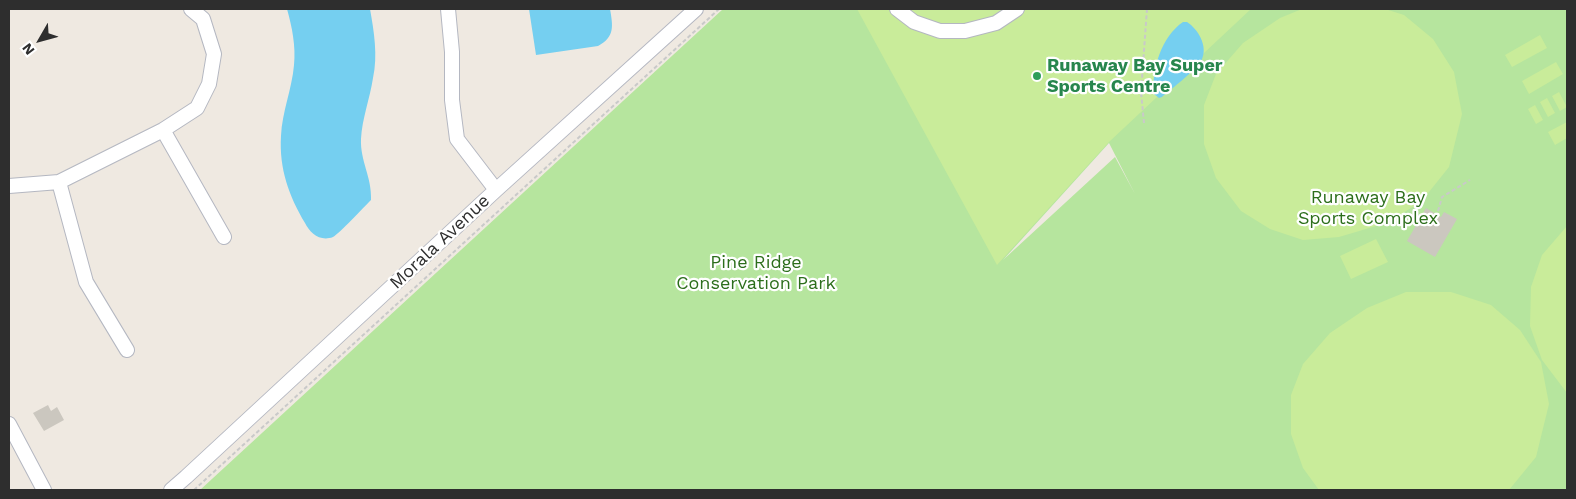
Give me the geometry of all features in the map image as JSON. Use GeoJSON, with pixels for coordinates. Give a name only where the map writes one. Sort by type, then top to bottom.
{"type":"FeatureCollection","features":[{"type":"Feature","properties":{"kind":"street"},"geometry":{"type":"LineString","coordinates":[[9,186],[59,182],[163,130],[197,108],[208,84],[214,54],[203,19],[191,9]]}},
{"type":"Feature","properties":{"kind":"street"},"geometry":{"type":"LineString","coordinates":[[448,9],[452,52],[452,100],[457,139],[496,190]]}},
{"type":"Feature","properties":{"kind":"street","name":"Morala Avenue"},"geometry":{"type":"LineString","coordinates":[[171,490],[496,190],[696,9]]}},
{"type":"Feature","properties":{"kind":"street"},"geometry":{"type":"LineString","coordinates":[[897,9],[914,22],[940,31],[966,31],[996,23],[1017,9]]}},
{"type":"Feature","properties":{"kind":"street"},"geometry":{"type":"LineString","coordinates":[[163,130],[224,236]]}},
{"type":"Feature","properties":{"kind":"street"},"geometry":{"type":"LineString","coordinates":[[59,182],[86,282],[127,350]]}},
{"type":"Feature","properties":{"kind":"street"},"geometry":{"type":"LineString","coordinates":[[9,424],[44,490]]}},
{"type":"Feature","properties":{"kind":"street","name":"Morala Avenue"},"geometry":{"type":"LineString","coordinates":[[175,490],[186,478]]}},
{"type":"Feature","properties":{"kind":"path"},"geometry":{"type":"LineString","coordinates":[[194,490],[719,9]]}},
{"type":"Feature","properties":{"kind":"path"},"geometry":{"type":"LineString","coordinates":[[1144,123],[1140,92],[1147,9]]}},
{"type":"Feature","properties":{"kind":"path"},"geometry":{"type":"LineString","coordinates":[[1438,211],[1442,197],[1470,180]]}},
{"type":"Feature","properties":{"kind":"green space"},"geometry":{"type":"Polygon","coordinates":[[[723,9],[1567,9],[1567,490],[200,490],[723,9]],[[1109,143],[1003,260],[1115,157],[1135,194],[1109,143]]]}},
{"type":"Feature","properties":{"kind":"green space","name":"Runaway Bay Super Sports Centre"},"geometry":{"type":"Polygon","coordinates":[[[857,9],[1251,9],[1109,142],[997,265],[857,9]]]}},
{"type":"Feature","properties":{"kind":"green space","name":"Runaway Bay Sports Complex"},"geometry":{"type":"Polygon","coordinates":[[[1302,9],[1385,9],[1404,15],[1433,39],[1454,72],[1462,114],[1449,167],[1421,202],[1386,223],[1339,237],[1303,240],[1270,229],[1241,211],[1216,178],[1204,144],[1204,105],[1216,74],[1243,43],[1280,18],[1302,9]]]}},
{"type":"Feature","properties":{"kind":"green space"},"geometry":{"type":"Polygon","coordinates":[[[1540,35],[1547,48],[1512,67],[1505,55],[1540,35]]]}},
{"type":"Feature","properties":{"kind":"green space"},"geometry":{"type":"Polygon","coordinates":[[[1556,62],[1563,74],[1529,94],[1522,81],[1556,62]]]}},
{"type":"Feature","properties":{"kind":"green space"},"geometry":{"type":"Polygon","coordinates":[[[1559,92],[1567,107],[1560,111],[1552,96],[1559,92]]]}},
{"type":"Feature","properties":{"kind":"green space"},"geometry":{"type":"Polygon","coordinates":[[[1547,98],[1555,113],[1548,117],[1540,102],[1547,98]]]}},
{"type":"Feature","properties":{"kind":"green space"},"geometry":{"type":"Polygon","coordinates":[[[1535,105],[1543,120],[1536,124],[1528,109],[1535,105]]]}},
{"type":"Feature","properties":{"kind":"green space"},"geometry":{"type":"Polygon","coordinates":[[[1567,122],[1567,138],[1555,145],[1548,132],[1567,122]]]}},
{"type":"Feature","properties":{"kind":"green space"},"geometry":{"type":"Polygon","coordinates":[[[1567,226],[1567,393],[1542,360],[1530,326],[1531,287],[1542,255],[1567,226]]]}},
{"type":"Feature","properties":{"kind":"green space"},"geometry":{"type":"Polygon","coordinates":[[[1376,239],[1388,262],[1351,279],[1340,256],[1376,239]]]}},
{"type":"Feature","properties":{"kind":"green space"},"geometry":{"type":"Polygon","coordinates":[[[1406,292],[1451,292],[1491,305],[1520,330],[1541,362],[1549,404],[1536,457],[1509,490],[1319,490],[1303,468],[1291,434],[1291,395],[1303,364],[1330,333],[1367,308],[1406,292]]]}},
{"type":"Feature","properties":{"kind":"water"},"geometry":{"type":"Polygon","coordinates":[[[287,9],[370,9],[375,61],[372,86],[363,124],[361,147],[370,184],[371,200],[340,231],[333,237],[328,238],[316,236],[307,227],[294,203],[283,171],[282,127],[293,74],[294,58],[293,37],[287,9]]]}},
{"type":"Feature","properties":{"kind":"water"},"geometry":{"type":"Polygon","coordinates":[[[529,9],[610,9],[612,31],[604,43],[598,46],[536,55],[529,9]]]}},
{"type":"Feature","properties":{"kind":"water"},"geometry":{"type":"Polygon","coordinates":[[[1183,22],[1187,22],[1198,33],[1203,43],[1204,54],[1200,63],[1190,73],[1159,98],[1154,94],[1156,64],[1169,36],[1183,22]]]}},
{"type":"Feature","properties":{"kind":"building"},"geometry":{"type":"Polygon","coordinates":[[[1426,208],[1441,217],[1444,212],[1457,219],[1435,257],[1407,241],[1426,208]]]}},
{"type":"Feature","properties":{"kind":"building"},"geometry":{"type":"Polygon","coordinates":[[[48,405],[51,411],[57,407],[64,420],[44,431],[33,413],[48,405]]]}},
{"type":"Feature","properties":{"kind":"place","name":"Runaway Bay Super Sports Centre"},"geometry":{"type":"Point","coordinates":[1037,76]}},
{"type":"Feature","properties":{"kind":"park label","name":"Pine Ridge Conservation Park"},"geometry":{"type":"Point","coordinates":[756,273]}}]}
